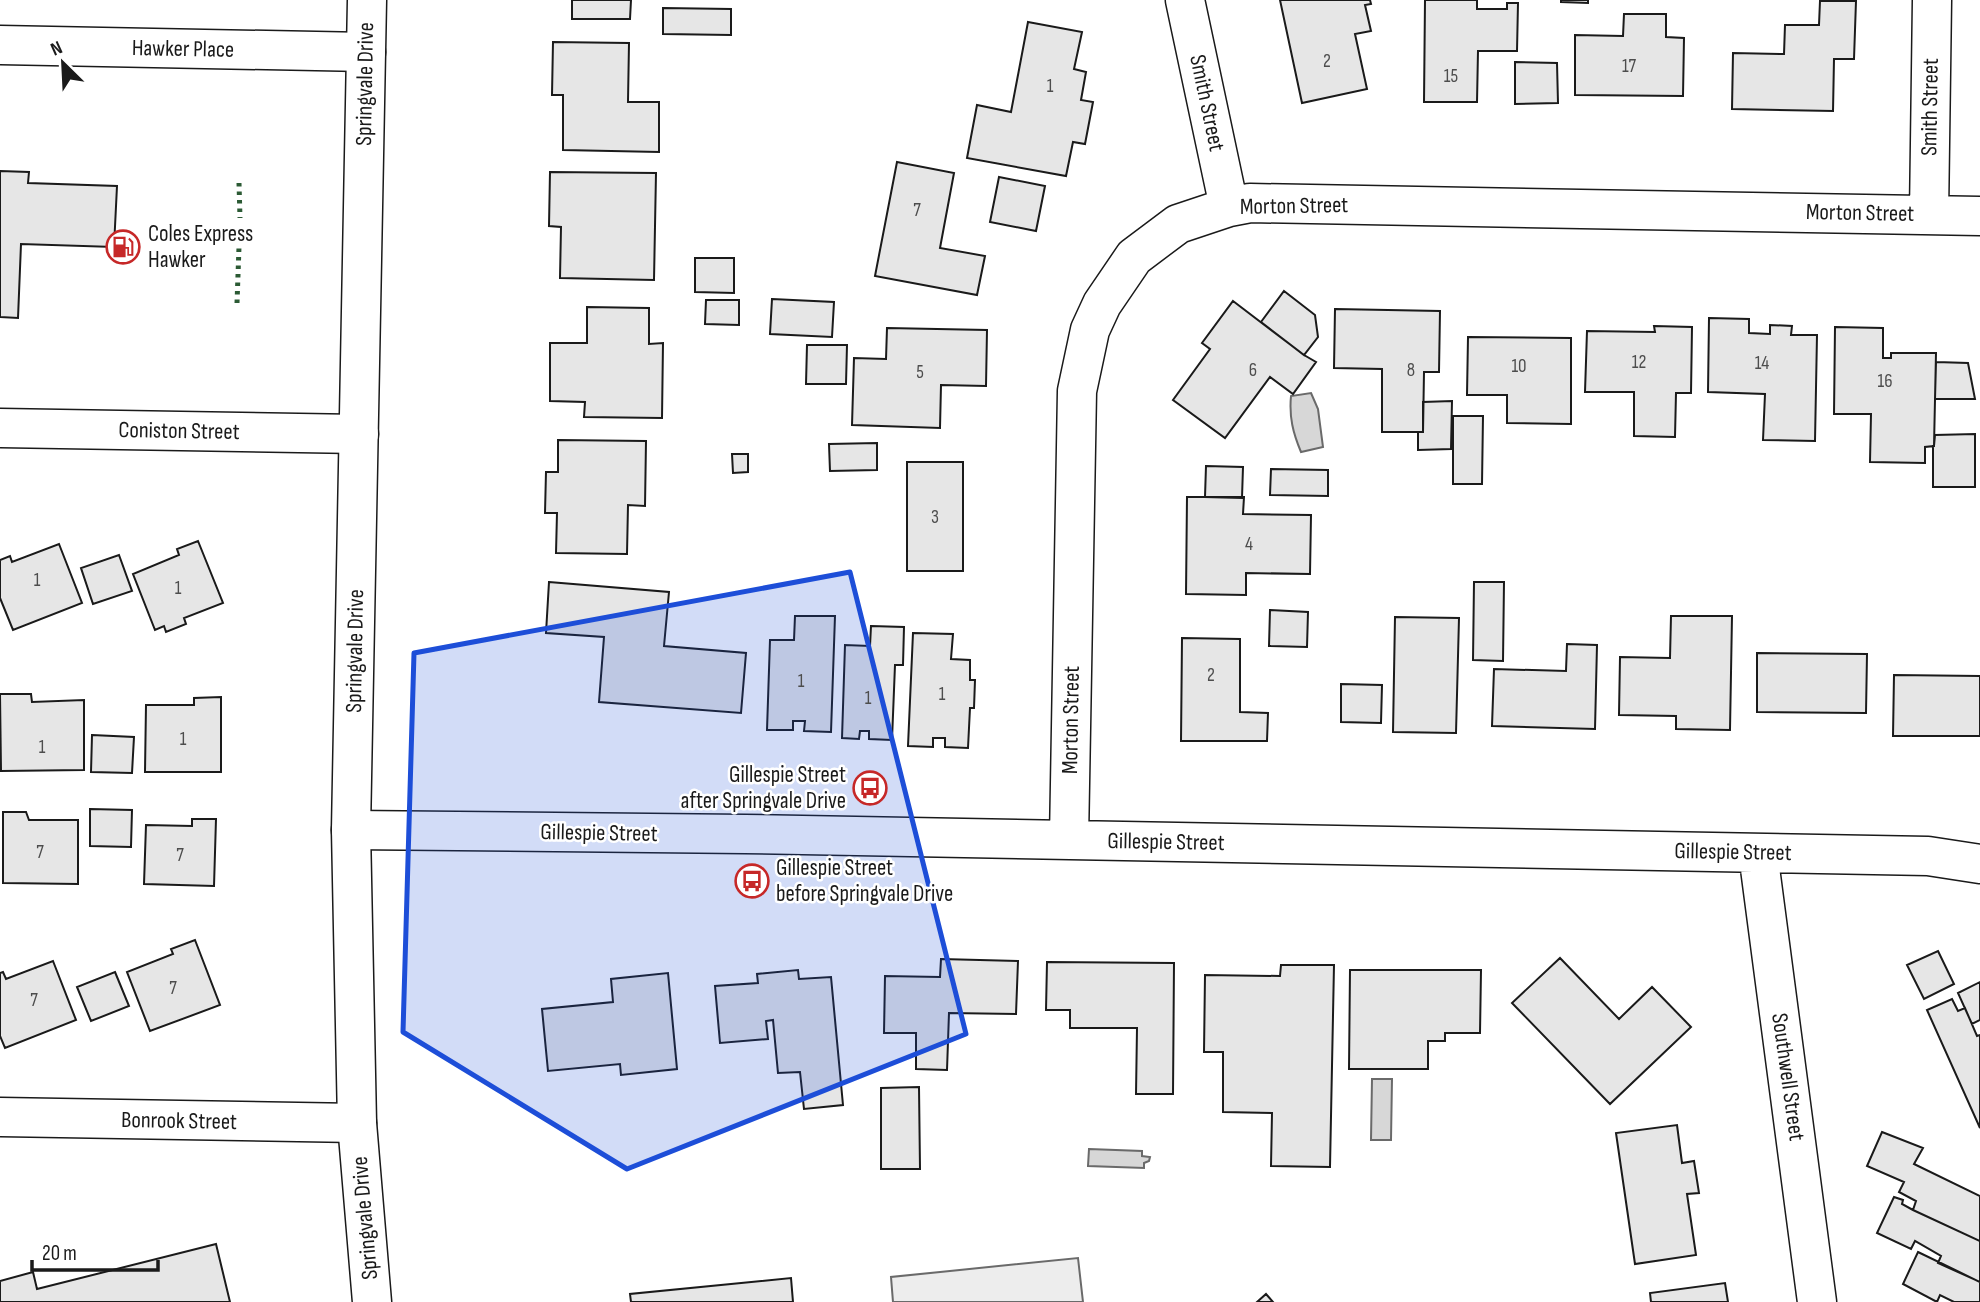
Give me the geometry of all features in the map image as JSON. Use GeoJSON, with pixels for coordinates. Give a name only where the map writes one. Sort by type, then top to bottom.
{"type":"FeatureCollection","features":[{"type":"Feature","properties":{"kind":"street","name":"Springvale Drive"},"geometry":{"type":"LineString","coordinates":[[367,0],[351,830],[357,1123],[372,1302]]}},
{"type":"Feature","properties":{"kind":"street","name":"Smith Street"},"geometry":{"type":"LineString","coordinates":[[1185,0],[1229,207]]}},
{"type":"Feature","properties":{"kind":"street","name":"Smith Street"},"geometry":{"type":"LineString","coordinates":[[1929,215],[1932,0]]}},
{"type":"Feature","properties":{"kind":"street","name":"Hawker Place"},"geometry":{"type":"LineString","coordinates":[[0,46],[366,52]]}},
{"type":"Feature","properties":{"kind":"street","name":"Morton Street"},"geometry":{"type":"LineString","coordinates":[[1069,840],[1077,391],[1090,330],[1102,304],[1134,257],[1178,224],[1250,203],[1980,216]]}},
{"type":"Feature","properties":{"kind":"street","name":"Coniston Street"},"geometry":{"type":"LineString","coordinates":[[0,428],[359,435]]}},
{"type":"Feature","properties":{"kind":"street","name":"Gillespie Street"},"geometry":{"type":"LineString","coordinates":[[351,830],[745,834],[1928,856],[1980,863]]}},
{"type":"Feature","properties":{"kind":"street","name":"Southwell Street"},"geometry":{"type":"LineString","coordinates":[[1758,853],[1817,1302]]}},
{"type":"Feature","properties":{"kind":"street","name":"Bonrook Street"},"geometry":{"type":"LineString","coordinates":[[0,1117],[357,1123]]}},
{"type":"Feature","properties":{"kind":"highlighted area"},"geometry":{"type":"Polygon","coordinates":[[[850,572],[966,1034],[627,1169],[403,1032],[414,653],[850,572]]]}},
{"type":"Feature","properties":{"kind":"shaded area"},"geometry":{"type":"Polygon","coordinates":[[[1311,393],[1318,409],[1323,447],[1301,452],[1292,425],[1291,396],[1311,393]]]}},
{"type":"Feature","properties":{"kind":"shaded area"},"geometry":{"type":"Polygon","coordinates":[[[1372,1079],[1392,1079],[1391,1140],[1371,1140],[1372,1079]]]}},
{"type":"Feature","properties":{"kind":"shaded area"},"geometry":{"type":"Polygon","coordinates":[[[1089,1149],[1142,1151],[1142,1156],[1150,1157],[1149,1161],[1144,1163],[1144,1168],[1088,1166],[1089,1149]]]}},
{"type":"Feature","properties":{"kind":"shaded area"},"geometry":{"type":"Polygon","coordinates":[[[1078,1258],[1083,1302],[893,1302],[891,1277],[1078,1258]]]}},
{"type":"Feature","properties":{"kind":"building"},"geometry":{"type":"Polygon","coordinates":[[[572,0],[631,0],[630,19],[572,19],[572,0]]]}},
{"type":"Feature","properties":{"kind":"building"},"geometry":{"type":"Polygon","coordinates":[[[1280,0],[1370,0],[1371,4],[1365,5],[1371,31],[1355,34],[1367,89],[1302,103],[1280,0]]]}},
{"type":"Feature","properties":{"kind":"building"},"geometry":{"type":"Polygon","coordinates":[[[1425,0],[1477,0],[1477,9],[1507,9],[1507,3],[1518,3],[1517,51],[1478,51],[1477,102],[1424,102],[1425,0]]]}},
{"type":"Feature","properties":{"kind":"building"},"geometry":{"type":"Polygon","coordinates":[[[1588,0],[1588,3],[1561,2],[1588,0]]]}},
{"type":"Feature","properties":{"kind":"building"},"geometry":{"type":"Polygon","coordinates":[[[1820,1],[1856,1],[1854,59],[1834,59],[1833,111],[1732,109],[1733,53],[1784,54],[1785,25],[1819,25],[1820,1]]]}},
{"type":"Feature","properties":{"kind":"building"},"geometry":{"type":"Polygon","coordinates":[[[663,8],[731,9],[731,35],[663,34],[663,8]]]}},
{"type":"Feature","properties":{"kind":"building"},"geometry":{"type":"Polygon","coordinates":[[[1624,14],[1666,14],[1666,37],[1684,38],[1683,96],[1575,95],[1575,35],[1623,36],[1624,14]]]}},
{"type":"Feature","properties":{"kind":"building"},"geometry":{"type":"Polygon","coordinates":[[[1028,22],[1082,32],[1074,69],[1086,72],[1081,100],[1093,102],[1085,144],[1073,142],[1066,176],[967,158],[977,105],[1011,112],[1028,22]]]}},
{"type":"Feature","properties":{"kind":"building"},"geometry":{"type":"Polygon","coordinates":[[[553,42],[629,43],[628,102],[659,102],[659,152],[563,150],[563,95],[552,95],[553,42]]]}},
{"type":"Feature","properties":{"kind":"building"},"geometry":{"type":"Polygon","coordinates":[[[1515,62],[1557,63],[1558,103],[1515,104],[1515,62]]]}},
{"type":"Feature","properties":{"kind":"building"},"geometry":{"type":"Polygon","coordinates":[[[897,162],[954,173],[940,248],[985,256],[977,295],[875,276],[897,162]]]}},
{"type":"Feature","properties":{"kind":"building"},"geometry":{"type":"Polygon","coordinates":[[[0,171],[29,172],[28,183],[117,186],[114,247],[21,244],[18,318],[0,317],[0,171]]]}},
{"type":"Feature","properties":{"kind":"building"},"geometry":{"type":"Polygon","coordinates":[[[550,172],[656,173],[654,280],[560,278],[561,227],[549,226],[550,172]]]}},
{"type":"Feature","properties":{"kind":"building"},"geometry":{"type":"Polygon","coordinates":[[[999,177],[1045,186],[1036,231],[990,222],[999,177]]]}},
{"type":"Feature","properties":{"kind":"building"},"geometry":{"type":"Polygon","coordinates":[[[695,258],[734,258],[734,293],[695,292],[695,258]]]}},
{"type":"Feature","properties":{"kind":"building"},"geometry":{"type":"Polygon","coordinates":[[[1284,291],[1315,315],[1318,337],[1304,355],[1261,322],[1284,291]]]}},
{"type":"Feature","properties":{"kind":"building"},"geometry":{"type":"Polygon","coordinates":[[[772,299],[834,302],[832,337],[770,334],[772,299]]]}},
{"type":"Feature","properties":{"kind":"building"},"geometry":{"type":"Polygon","coordinates":[[[706,300],[739,300],[739,325],[705,324],[706,300]]]}},
{"type":"Feature","properties":{"kind":"building"},"geometry":{"type":"Polygon","coordinates":[[[1233,301],[1316,362],[1293,394],[1270,377],[1225,438],[1173,400],[1210,349],[1202,343],[1233,301]]]}},
{"type":"Feature","properties":{"kind":"building"},"geometry":{"type":"Polygon","coordinates":[[[587,307],[649,308],[649,344],[663,343],[662,418],[584,417],[585,402],[550,401],[550,343],[587,343],[587,307]]]}},
{"type":"Feature","properties":{"kind":"building"},"geometry":{"type":"Polygon","coordinates":[[[1335,309],[1440,311],[1439,372],[1424,372],[1423,432],[1382,432],[1382,369],[1334,368],[1335,309]]]}},
{"type":"Feature","properties":{"kind":"building"},"geometry":{"type":"Polygon","coordinates":[[[1709,318],[1749,319],[1749,333],[1770,334],[1770,325],[1792,326],[1791,335],[1817,335],[1815,441],[1763,440],[1765,394],[1708,392],[1709,318]]]}},
{"type":"Feature","properties":{"kind":"building"},"geometry":{"type":"Polygon","coordinates":[[[1654,326],[1692,327],[1691,393],[1676,393],[1675,437],[1634,436],[1634,392],[1585,392],[1587,331],[1655,332],[1654,326]]]}},
{"type":"Feature","properties":{"kind":"building"},"geometry":{"type":"Polygon","coordinates":[[[1835,327],[1883,328],[1883,358],[1891,358],[1891,353],[1936,353],[1934,446],[1925,447],[1925,463],[1870,462],[1871,414],[1834,414],[1835,327]]]}},
{"type":"Feature","properties":{"kind":"building"},"geometry":{"type":"Polygon","coordinates":[[[887,328],[987,330],[986,386],[941,385],[940,428],[852,425],[854,358],[886,359],[887,328]]]}},
{"type":"Feature","properties":{"kind":"building"},"geometry":{"type":"Polygon","coordinates":[[[1468,337],[1571,338],[1571,424],[1507,423],[1507,395],[1467,395],[1468,337]]]}},
{"type":"Feature","properties":{"kind":"building"},"geometry":{"type":"Polygon","coordinates":[[[807,345],[847,345],[846,384],[806,384],[807,345]]]}},
{"type":"Feature","properties":{"kind":"building"},"geometry":{"type":"Polygon","coordinates":[[[1936,362],[1968,363],[1975,399],[1935,399],[1936,362]]]}},
{"type":"Feature","properties":{"kind":"building"},"geometry":{"type":"Polygon","coordinates":[[[1452,401],[1451,449],[1418,450],[1418,432],[1423,432],[1423,402],[1452,401]]]}},
{"type":"Feature","properties":{"kind":"building"},"geometry":{"type":"Polygon","coordinates":[[[1453,416],[1483,416],[1482,484],[1453,484],[1453,416]]]}},
{"type":"Feature","properties":{"kind":"building"},"geometry":{"type":"Polygon","coordinates":[[[1975,434],[1975,487],[1933,487],[1935,435],[1975,434]]]}},
{"type":"Feature","properties":{"kind":"building"},"geometry":{"type":"Polygon","coordinates":[[[558,440],[646,441],[645,506],[628,505],[627,554],[556,553],[557,513],[545,513],[546,472],[558,472],[558,440]]]}},
{"type":"Feature","properties":{"kind":"building"},"geometry":{"type":"Polygon","coordinates":[[[877,443],[877,470],[830,471],[829,444],[877,443]]]}},
{"type":"Feature","properties":{"kind":"building"},"geometry":{"type":"Polygon","coordinates":[[[732,454],[748,454],[748,472],[733,473],[732,454]]]}},
{"type":"Feature","properties":{"kind":"building"},"geometry":{"type":"Polygon","coordinates":[[[907,462],[963,462],[963,571],[907,571],[907,462]]]}},
{"type":"Feature","properties":{"kind":"building"},"geometry":{"type":"Polygon","coordinates":[[[1206,466],[1243,467],[1242,498],[1205,497],[1206,466]]]}},
{"type":"Feature","properties":{"kind":"building"},"geometry":{"type":"Polygon","coordinates":[[[1271,469],[1328,470],[1328,496],[1270,495],[1271,469]]]}},
{"type":"Feature","properties":{"kind":"building"},"geometry":{"type":"Polygon","coordinates":[[[1187,497],[1244,497],[1243,514],[1311,515],[1310,574],[1246,573],[1246,595],[1186,594],[1187,497]]]}},
{"type":"Feature","properties":{"kind":"building"},"geometry":{"type":"Polygon","coordinates":[[[198,541],[223,603],[184,618],[186,624],[166,632],[164,626],[155,630],[133,574],[179,555],[177,549],[198,541]]]}},
{"type":"Feature","properties":{"kind":"building"},"geometry":{"type":"Polygon","coordinates":[[[59,544],[82,603],[13,630],[0,598],[0,560],[10,556],[12,562],[59,544]]]}},
{"type":"Feature","properties":{"kind":"building"},"geometry":{"type":"Polygon","coordinates":[[[119,555],[132,591],[93,604],[81,568],[119,555]]]}},
{"type":"Feature","properties":{"kind":"building"},"geometry":{"type":"Polygon","coordinates":[[[549,582],[669,592],[664,646],[746,653],[741,713],[599,702],[604,637],[546,633],[549,582]]]}},
{"type":"Feature","properties":{"kind":"building"},"geometry":{"type":"Polygon","coordinates":[[[1474,582],[1504,582],[1503,661],[1473,660],[1474,582]]]}},
{"type":"Feature","properties":{"kind":"building"},"geometry":{"type":"Polygon","coordinates":[[[1270,610],[1308,612],[1307,647],[1269,646],[1270,610]]]}},
{"type":"Feature","properties":{"kind":"building"},"geometry":{"type":"Polygon","coordinates":[[[795,616],[835,616],[831,732],[804,731],[805,721],[793,721],[793,730],[767,730],[770,640],[794,640],[795,616]]]}},
{"type":"Feature","properties":{"kind":"building"},"geometry":{"type":"Polygon","coordinates":[[[1671,616],[1732,616],[1730,730],[1676,729],[1676,716],[1619,715],[1620,657],[1670,658],[1671,616]]]}},
{"type":"Feature","properties":{"kind":"building"},"geometry":{"type":"Polygon","coordinates":[[[1395,617],[1459,618],[1456,733],[1393,732],[1395,617]]]}},
{"type":"Feature","properties":{"kind":"building"},"geometry":{"type":"Polygon","coordinates":[[[871,626],[904,627],[903,665],[895,665],[892,740],[869,739],[869,731],[860,731],[859,739],[842,738],[845,645],[870,646],[871,626]]]}},
{"type":"Feature","properties":{"kind":"building"},"geometry":{"type":"Polygon","coordinates":[[[913,633],[953,634],[951,659],[970,660],[970,680],[975,680],[974,708],[970,708],[968,748],[945,747],[945,738],[933,738],[933,747],[908,746],[913,633]]]}},
{"type":"Feature","properties":{"kind":"building"},"geometry":{"type":"Polygon","coordinates":[[[1182,638],[1240,639],[1240,712],[1268,713],[1267,741],[1181,741],[1182,638]]]}},
{"type":"Feature","properties":{"kind":"building"},"geometry":{"type":"Polygon","coordinates":[[[1567,644],[1597,645],[1595,729],[1492,726],[1494,669],[1566,671],[1567,644]]]}},
{"type":"Feature","properties":{"kind":"building"},"geometry":{"type":"Polygon","coordinates":[[[1757,653],[1867,654],[1866,713],[1757,712],[1757,653]]]}},
{"type":"Feature","properties":{"kind":"building"},"geometry":{"type":"Polygon","coordinates":[[[1894,675],[1980,676],[1980,736],[1893,736],[1894,675]]]}},
{"type":"Feature","properties":{"kind":"building"},"geometry":{"type":"Polygon","coordinates":[[[1341,684],[1382,685],[1381,723],[1341,722],[1341,684]]]}},
{"type":"Feature","properties":{"kind":"building"},"geometry":{"type":"Polygon","coordinates":[[[0,694],[31,694],[32,702],[84,700],[84,770],[1,771],[0,694]]]}},
{"type":"Feature","properties":{"kind":"building"},"geometry":{"type":"Polygon","coordinates":[[[221,697],[221,772],[145,772],[146,705],[194,705],[194,698],[221,697]]]}},
{"type":"Feature","properties":{"kind":"building"},"geometry":{"type":"Polygon","coordinates":[[[92,735],[134,737],[132,773],[91,772],[92,735]]]}},
{"type":"Feature","properties":{"kind":"building"},"geometry":{"type":"Polygon","coordinates":[[[90,809],[132,810],[131,847],[90,846],[90,809]]]}},
{"type":"Feature","properties":{"kind":"building"},"geometry":{"type":"Polygon","coordinates":[[[3,812],[26,812],[29,820],[78,820],[78,884],[3,883],[3,812]]]}},
{"type":"Feature","properties":{"kind":"building"},"geometry":{"type":"Polygon","coordinates":[[[192,819],[216,819],[214,886],[144,884],[146,825],[192,826],[192,819]]]}},
{"type":"Feature","properties":{"kind":"building"},"geometry":{"type":"Polygon","coordinates":[[[195,940],[220,1005],[150,1031],[127,972],[173,954],[171,949],[195,940]]]}},
{"type":"Feature","properties":{"kind":"building"},"geometry":{"type":"Polygon","coordinates":[[[1938,951],[1954,984],[1924,999],[1907,965],[1938,951]]]}},
{"type":"Feature","properties":{"kind":"building"},"geometry":{"type":"Polygon","coordinates":[[[1560,958],[1619,1019],[1652,987],[1691,1027],[1610,1104],[1512,1003],[1560,958]]]}},
{"type":"Feature","properties":{"kind":"building"},"geometry":{"type":"Polygon","coordinates":[[[941,959],[1018,961],[1016,1014],[949,1013],[947,1070],[916,1069],[916,1033],[884,1033],[885,976],[940,977],[941,959]]]}},
{"type":"Feature","properties":{"kind":"building"},"geometry":{"type":"Polygon","coordinates":[[[53,961],[76,1020],[5,1048],[0,1036],[0,973],[3,972],[6,979],[53,961]]]}},
{"type":"Feature","properties":{"kind":"building"},"geometry":{"type":"Polygon","coordinates":[[[1047,962],[1174,963],[1173,1094],[1136,1094],[1137,1028],[1070,1028],[1070,1010],[1046,1010],[1047,962]]]}},
{"type":"Feature","properties":{"kind":"building"},"geometry":{"type":"Polygon","coordinates":[[[1281,965],[1334,965],[1330,1167],[1271,1166],[1272,1113],[1223,1112],[1223,1052],[1204,1052],[1205,975],[1280,976],[1281,965]]]}},
{"type":"Feature","properties":{"kind":"building"},"geometry":{"type":"Polygon","coordinates":[[[798,970],[799,979],[831,977],[843,1105],[804,1109],[800,1072],[778,1073],[773,1020],[766,1021],[768,1039],[720,1043],[715,986],[758,983],[757,974],[798,970]]]}},
{"type":"Feature","properties":{"kind":"building"},"geometry":{"type":"Polygon","coordinates":[[[1350,970],[1481,970],[1480,1033],[1445,1033],[1445,1041],[1428,1041],[1428,1069],[1349,1069],[1350,970]]]}},
{"type":"Feature","properties":{"kind":"building"},"geometry":{"type":"Polygon","coordinates":[[[115,972],[129,1006],[91,1021],[77,987],[115,972]]]}},
{"type":"Feature","properties":{"kind":"building"},"geometry":{"type":"Polygon","coordinates":[[[668,973],[677,1069],[621,1075],[620,1064],[548,1071],[542,1009],[613,1002],[611,979],[668,973]]]}},
{"type":"Feature","properties":{"kind":"building"},"geometry":{"type":"Polygon","coordinates":[[[1980,982],[1980,1020],[1972,1024],[1958,993],[1980,982]]]}},
{"type":"Feature","properties":{"kind":"building"},"geometry":{"type":"Polygon","coordinates":[[[1952,999],[1958,1011],[1965,1008],[1977,1036],[1980,1035],[1980,1128],[1927,1010],[1952,999]]]}},
{"type":"Feature","properties":{"kind":"building"},"geometry":{"type":"Polygon","coordinates":[[[919,1087],[920,1169],[881,1169],[881,1088],[919,1087]]]}},
{"type":"Feature","properties":{"kind":"building"},"geometry":{"type":"Polygon","coordinates":[[[1677,1125],[1682,1163],[1694,1161],[1699,1193],[1687,1194],[1696,1255],[1635,1264],[1616,1133],[1677,1125]]]}},
{"type":"Feature","properties":{"kind":"building"},"geometry":{"type":"Polygon","coordinates":[[[1882,1132],[1923,1148],[1914,1164],[1980,1196],[1980,1241],[1913,1210],[1916,1201],[1899,1192],[1904,1182],[1867,1166],[1882,1132]]]}},
{"type":"Feature","properties":{"kind":"building"},"geometry":{"type":"Polygon","coordinates":[[[1894,1197],[1903,1200],[1902,1204],[1913,1210],[1980,1241],[1980,1282],[1938,1263],[1941,1256],[1915,1241],[1911,1249],[1877,1233],[1894,1197]]]}},
{"type":"Feature","properties":{"kind":"building"},"geometry":{"type":"Polygon","coordinates":[[[216,1244],[230,1302],[0,1302],[0,1281],[33,1272],[37,1289],[216,1244]]]}},
{"type":"Feature","properties":{"kind":"building"},"geometry":{"type":"Polygon","coordinates":[[[1918,1252],[1980,1282],[1980,1302],[1954,1302],[1940,1295],[1937,1302],[1903,1284],[1918,1252]]]}},
{"type":"Feature","properties":{"kind":"building"},"geometry":{"type":"Polygon","coordinates":[[[791,1278],[793,1302],[631,1302],[630,1294],[791,1278]]]}},
{"type":"Feature","properties":{"kind":"building"},"geometry":{"type":"Polygon","coordinates":[[[1725,1283],[1728,1302],[1651,1302],[1650,1293],[1725,1283]]]}},
{"type":"Feature","properties":{"kind":"building"},"geometry":{"type":"Polygon","coordinates":[[[1266,1294],[1273,1302],[1257,1302],[1266,1294]]]}},
{"type":"Feature","properties":{"kind":"hedge"},"geometry":{"type":"LineString","coordinates":[[239,183],[240,218]]}},
{"type":"Feature","properties":{"kind":"hedge"},"geometry":{"type":"LineString","coordinates":[[237,303],[239,247]]}},
{"type":"Feature","properties":{"kind":"place","name":"Coles Express Hawker"},"geometry":{"type":"Point","coordinates":[123,247]}},
{"type":"Feature","properties":{"kind":"place","name":"Gillespie Street after Springvale Drive"},"geometry":{"type":"Point","coordinates":[870,788]}},
{"type":"Feature","properties":{"kind":"place","name":"Gillespie Street before Springvale Drive"},"geometry":{"type":"Point","coordinates":[752,881]}}]}
